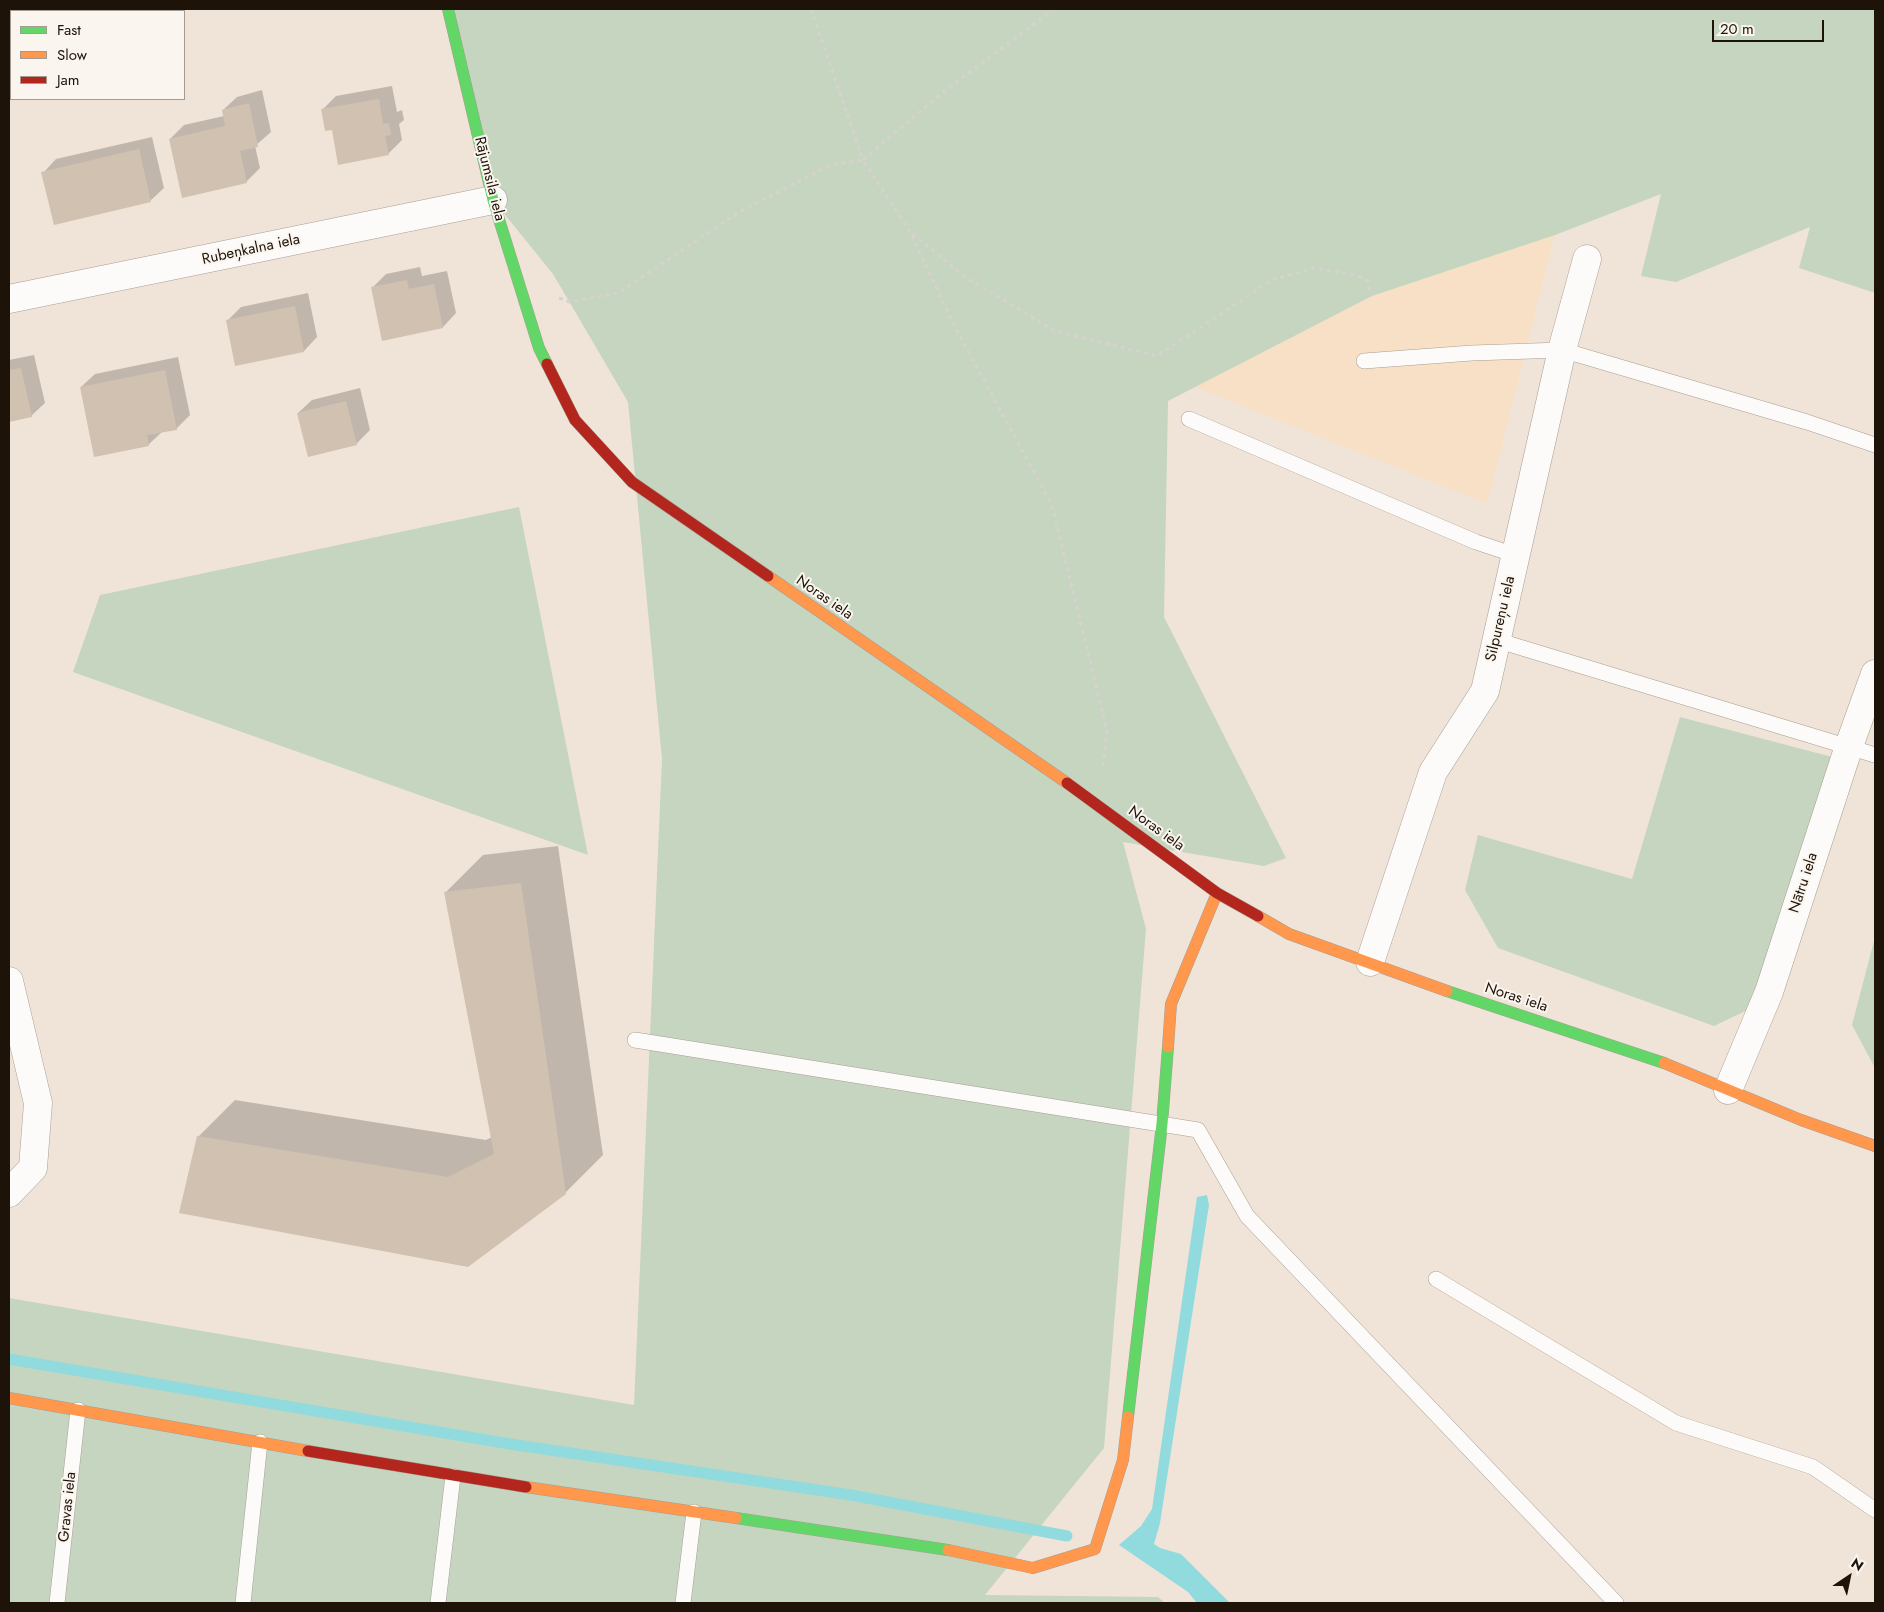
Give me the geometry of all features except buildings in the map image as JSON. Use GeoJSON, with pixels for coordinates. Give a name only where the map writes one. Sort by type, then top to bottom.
{"type":"FeatureCollection","features":[{"type":"Feature","properties":{"kind":"street","name":"Rājumsila iela"},"geometry":{"type":"LineString","coordinates":[[448,9],[493,200],[539,348]]}},
{"type":"Feature","properties":{"kind":"street","name":"Rubeņkalna iela"},"geometry":{"type":"LineString","coordinates":[[9,300],[493,200]]}},
{"type":"Feature","properties":{"kind":"street","name":"Silpureņu iela"},"geometry":{"type":"LineString","coordinates":[[1370,962],[1433,772],[1485,691],[1562,350],[1587,259]]}},
{"type":"Feature","properties":{"kind":"street","name":"Noras iela"},"geometry":{"type":"LineString","coordinates":[[539,348],[575,420],[632,482],[1099,806],[1218,893],[1289,934],[1442,989],[1657,1060],[1801,1120],[1875,1146]]}},
{"type":"Feature","properties":{"kind":"street","name":"Nātru iela"},"geometry":{"type":"LineString","coordinates":[[1728,1090],[1769,992],[1849,746],[1875,674]]}},
{"type":"Feature","properties":{"kind":"street"},"geometry":{"type":"LineString","coordinates":[[9,1398],[453,1476],[966,1553],[1033,1568],[1095,1549],[1123,1460],[1162,1124],[1171,1004],[1218,893]]}},
{"type":"Feature","properties":{"kind":"street"},"geometry":{"type":"LineString","coordinates":[[9,981],[38,1103],[33,1168],[9,1194]]}},
{"type":"Feature","properties":{"kind":"lane"},"geometry":{"type":"LineString","coordinates":[[1364,361],[1472,353],[1562,350],[1807,422],[1875,444]]}},
{"type":"Feature","properties":{"kind":"lane"},"geometry":{"type":"LineString","coordinates":[[1189,419],[1476,542],[1516,555]]}},
{"type":"Feature","properties":{"kind":"lane"},"geometry":{"type":"LineString","coordinates":[[1496,640],[1849,746],[1875,756]]}},
{"type":"Feature","properties":{"kind":"lane"},"geometry":{"type":"LineString","coordinates":[[635,1040],[1198,1130],[1247,1216],[1616,1603]]}},
{"type":"Feature","properties":{"kind":"lane"},"geometry":{"type":"LineString","coordinates":[[1436,1279],[1676,1423],[1813,1467],[1875,1510]]}},
{"type":"Feature","properties":{"kind":"lane","name":"Gravas iela"},"geometry":{"type":"LineString","coordinates":[[57,1603],[78,1410]]}},
{"type":"Feature","properties":{"kind":"lane"},"geometry":{"type":"LineString","coordinates":[[242,1603],[260,1442]]}},
{"type":"Feature","properties":{"kind":"lane"},"geometry":{"type":"LineString","coordinates":[[438,1603],[453,1476]]}},
{"type":"Feature","properties":{"kind":"lane"},"geometry":{"type":"LineString","coordinates":[[682,1603],[694,1512]]}},
{"type":"Feature","properties":{"kind":"path"},"geometry":{"type":"LineString","coordinates":[[811,9],[863,160],[910,232],[954,325],[1052,504],[1107,731],[1099,806]]}},
{"type":"Feature","properties":{"kind":"path"},"geometry":{"type":"LineString","coordinates":[[518,283],[570,302],[618,293],[741,210],[830,165],[863,160],[943,92],[1054,9]]}},
{"type":"Feature","properties":{"kind":"path"},"geometry":{"type":"LineString","coordinates":[[910,232],[962,275],[1055,331],[1157,356],[1272,280],[1314,268],[1357,275],[1367,281],[1372,296]]}},
{"type":"Feature","properties":{"kind":"shaded area"},"geometry":{"type":"Polygon","coordinates":[[[1555,235],[1487,504],[1194,387],[1372,296],[1555,235]]]}},
{"type":"Feature","properties":{"kind":"green space"},"geometry":{"type":"Polygon","coordinates":[[[448,9],[1875,9],[1875,293],[1799,268],[1810,227],[1676,282],[1641,276],[1661,194],[1555,235],[1372,296],[1168,401],[1164,617],[1286,858],[1264,866],[1123,842],[1146,929],[1104,1448],[985,1595],[1158,1597],[1165,1603],[9,1603],[9,1298],[634,1405],[662,759],[628,402],[553,274],[493,200],[448,9]]]}},
{"type":"Feature","properties":{"kind":"green space"},"geometry":{"type":"Polygon","coordinates":[[[519,507],[588,855],[73,672],[100,595],[519,507]]]}},
{"type":"Feature","properties":{"kind":"green space"},"geometry":{"type":"Polygon","coordinates":[[[1680,717],[1836,758],[1758,1005],[1714,1026],[1498,948],[1465,890],[1478,835],[1632,879],[1680,717]]]}},
{"type":"Feature","properties":{"kind":"green space"},"geometry":{"type":"Polygon","coordinates":[[[1875,937],[1875,1068],[1852,1025],[1875,937]]]}},
{"type":"Feature","properties":{"kind":"water"},"geometry":{"type":"Polygon","coordinates":[[[1207,1195],[1209,1205],[1160,1523],[1154,1544],[1160,1548],[1181,1554],[1230,1603],[1197,1603],[1188,1592],[1119,1545],[1141,1526],[1152,1509],[1197,1197],[1207,1195]]]}},
{"type":"Feature","properties":{"kind":"waterway"},"geometry":{"type":"LineString","coordinates":[[9,1359],[510,1444],[851,1495],[1067,1536]]}},
{"type":"Feature","properties":{"kind":"traffic: fast"},"geometry":{"type":"LineString","coordinates":[[448,9],[493,200],[539,348],[547,364]]}},
{"type":"Feature","properties":{"kind":"traffic: fast"},"geometry":{"type":"LineString","coordinates":[[1447,991],[1664,1063]]}},
{"type":"Feature","properties":{"kind":"traffic: fast"},"geometry":{"type":"LineString","coordinates":[[1128,1417],[1162,1124],[1168,1047]]}},
{"type":"Feature","properties":{"kind":"traffic: fast"},"geometry":{"type":"LineString","coordinates":[[736,1518],[948,1550]]}},
{"type":"Feature","properties":{"kind":"traffic: slow"},"geometry":{"type":"LineString","coordinates":[[768,576],[1067,783]]}},
{"type":"Feature","properties":{"kind":"traffic: slow"},"geometry":{"type":"LineString","coordinates":[[1168,1047],[1171,1004],[1217,893]]}},
{"type":"Feature","properties":{"kind":"traffic: slow"},"geometry":{"type":"LineString","coordinates":[[1258,916],[1289,934],[1447,991]]}},
{"type":"Feature","properties":{"kind":"traffic: slow"},"geometry":{"type":"LineString","coordinates":[[1664,1063],[1801,1120],[1875,1146]]}},
{"type":"Feature","properties":{"kind":"traffic: slow"},"geometry":{"type":"LineString","coordinates":[[9,1398],[308,1451]]}},
{"type":"Feature","properties":{"kind":"traffic: slow"},"geometry":{"type":"LineString","coordinates":[[948,1550],[1033,1568],[1095,1549],[1123,1460],[1128,1417]]}},
{"type":"Feature","properties":{"kind":"traffic: slow"},"geometry":{"type":"LineString","coordinates":[[526,1487],[736,1518]]}},
{"type":"Feature","properties":{"kind":"traffic: jam"},"geometry":{"type":"LineString","coordinates":[[547,364],[575,420],[632,482],[768,576]]}},
{"type":"Feature","properties":{"kind":"traffic: jam"},"geometry":{"type":"LineString","coordinates":[[1067,783],[1217,893],[1258,916]]}},
{"type":"Feature","properties":{"kind":"traffic: jam"},"geometry":{"type":"LineString","coordinates":[[308,1451],[526,1487]]}}]}
